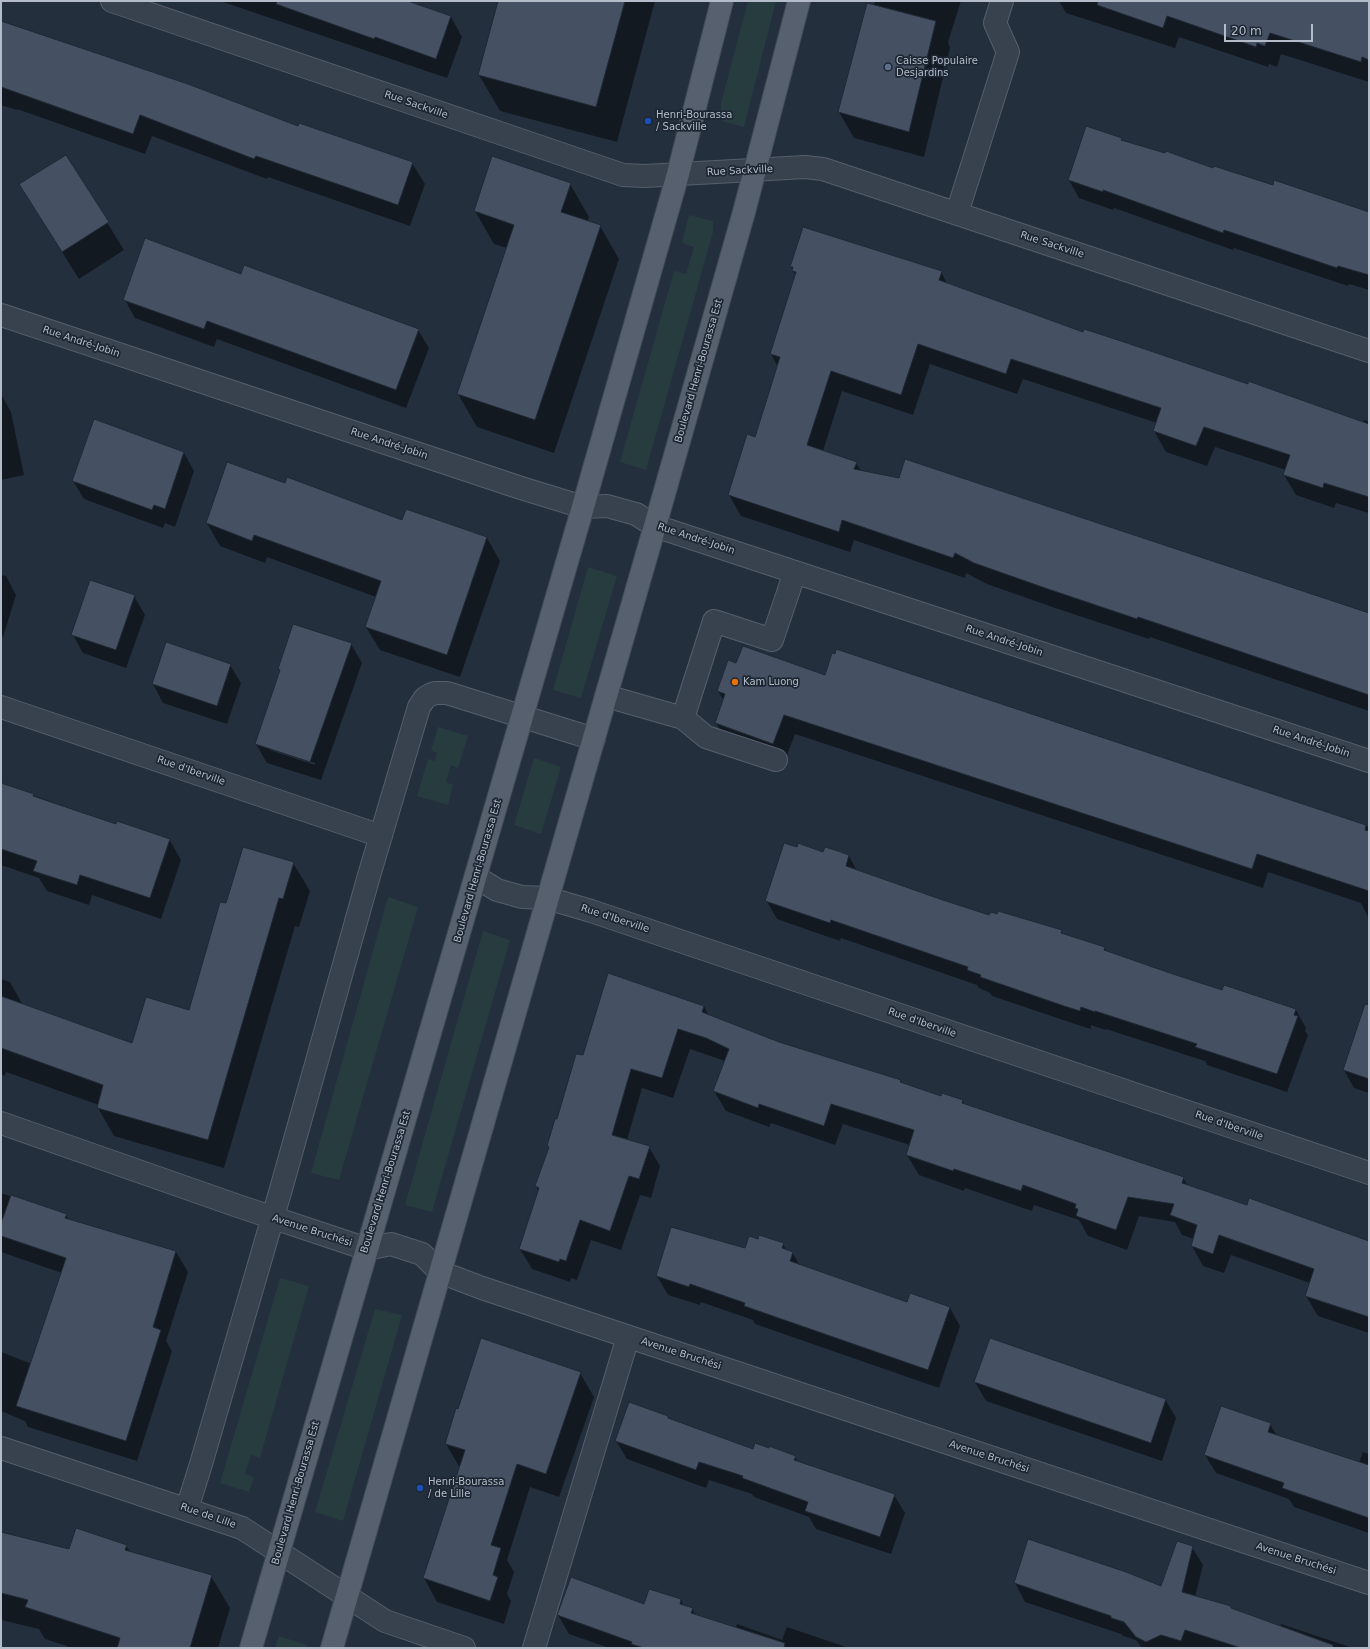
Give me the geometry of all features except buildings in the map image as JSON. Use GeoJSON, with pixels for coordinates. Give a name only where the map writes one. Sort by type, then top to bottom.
{"type":"FeatureCollection","features":[{"type":"Feature","properties":{"kind":"main road","name":"Boulevard Henri-Bourassa Est"},"geometry":{"type":"LineString","coordinates":[[251,1648],[366,1249],[523,717],[678,174],[722,1]]}},
{"type":"Feature","properties":{"kind":"main road","name":"Boulevard Henri-Bourassa Est"},"geometry":{"type":"LineString","coordinates":[[332,1648],[655,526],[708,339],[799,1]]}},
{"type":"Feature","properties":{"kind":"street","name":"Rue Sackville"},"geometry":{"type":"LineString","coordinates":[[112,1],[623,176],[805,167],[823,169],[1369,351]]}},
{"type":"Feature","properties":{"kind":"street"},"geometry":{"type":"LineString","coordinates":[[957,213],[1008,52],[995,23],[1002,1]]}},
{"type":"Feature","properties":{"kind":"street","name":"Rue André-Jobin"},"geometry":{"type":"LineString","coordinates":[[1,315],[521,488],[583,507],[607,506],[636,514],[655,526],[1369,762]]}},
{"type":"Feature","properties":{"kind":"street"},"geometry":{"type":"LineString","coordinates":[[683,718],[714,621],[772,640],[795,572]]}},
{"type":"Feature","properties":{"kind":"street"},"geometry":{"type":"LineString","coordinates":[[187,1509],[419,707],[425,698],[435,693],[447,693],[594,739]]}},
{"type":"Feature","properties":{"kind":"street"},"geometry":{"type":"LineString","coordinates":[[606,696],[683,718],[706,737],[776,760]]}},
{"type":"Feature","properties":{"kind":"street","name":"Rue d'Iberville"},"geometry":{"type":"LineString","coordinates":[[1,706],[381,836]]}},
{"type":"Feature","properties":{"kind":"street","name":"Rue d'Iberville"},"geometry":{"type":"LineString","coordinates":[[476,877],[497,890],[522,897],[547,898],[610,917],[1369,1173]]}},
{"type":"Feature","properties":{"kind":"street","name":"Avenue Bruchési"},"geometry":{"type":"LineString","coordinates":[[1,1123],[272,1218],[366,1249],[391,1244],[422,1254],[440,1272],[482,1288],[1369,1583]]}},
{"type":"Feature","properties":{"kind":"street"},"geometry":{"type":"LineString","coordinates":[[534,1648],[628,1337]]}},
{"type":"Feature","properties":{"kind":"street","name":"Rue de Lille"},"geometry":{"type":"LineString","coordinates":[[1,1448],[242,1528],[385,1621],[464,1648]]}},
{"type":"Feature","properties":{"kind":"green space"},"geometry":{"type":"Polygon","coordinates":[[[748,1],[776,1],[744,127],[722,121],[721,103],[748,1]]]}},
{"type":"Feature","properties":{"kind":"green space"},"geometry":{"type":"Polygon","coordinates":[[[689,215],[713,221],[713,232],[646,470],[620,462],[674,271],[686,274],[694,247],[682,243],[689,215]]]}},
{"type":"Feature","properties":{"kind":"green space"},"geometry":{"type":"Polygon","coordinates":[[[588,567],[617,576],[581,698],[553,690],[588,567]]]}},
{"type":"Feature","properties":{"kind":"green space"},"geometry":{"type":"Polygon","coordinates":[[[438,727],[468,736],[458,768],[451,765],[446,782],[453,785],[448,805],[417,796],[428,759],[435,761],[437,753],[431,751],[438,727]]]}},
{"type":"Feature","properties":{"kind":"green space"},"geometry":{"type":"Polygon","coordinates":[[[534,758],[561,767],[541,834],[514,825],[534,758]]]}},
{"type":"Feature","properties":{"kind":"green space"},"geometry":{"type":"Polygon","coordinates":[[[388,897],[418,907],[339,1180],[311,1173],[388,897]]]}},
{"type":"Feature","properties":{"kind":"green space"},"geometry":{"type":"Polygon","coordinates":[[[483,931],[510,940],[432,1212],[405,1205],[483,931]]]}},
{"type":"Feature","properties":{"kind":"green space"},"geometry":{"type":"Polygon","coordinates":[[[280,1278],[309,1286],[260,1458],[251,1455],[245,1474],[254,1477],[249,1492],[220,1483],[280,1278]]]}},
{"type":"Feature","properties":{"kind":"green space"},"geometry":{"type":"Polygon","coordinates":[[[375,1309],[402,1315],[343,1521],[315,1512],[375,1309]]]}},
{"type":"Feature","properties":{"kind":"green space"},"geometry":{"type":"Polygon","coordinates":[[[279,1636],[307,1645],[306,1648],[275,1648],[279,1636]]]}},
{"type":"Feature","properties":{"kind":"place","name":"Caisse Populaire Desjardins"},"geometry":{"type":"Point","coordinates":[888,67]}},
{"type":"Feature","properties":{"kind":"place","name":"Henri-Bourassa / Sackville"},"geometry":{"type":"Point","coordinates":[648,121]}},
{"type":"Feature","properties":{"kind":"place","name":"Kam Luong"},"geometry":{"type":"Point","coordinates":[735,682]}},
{"type":"Feature","properties":{"kind":"place","name":"Henri-Bourassa / de Lille"},"geometry":{"type":"Point","coordinates":[420,1488]}}]}
